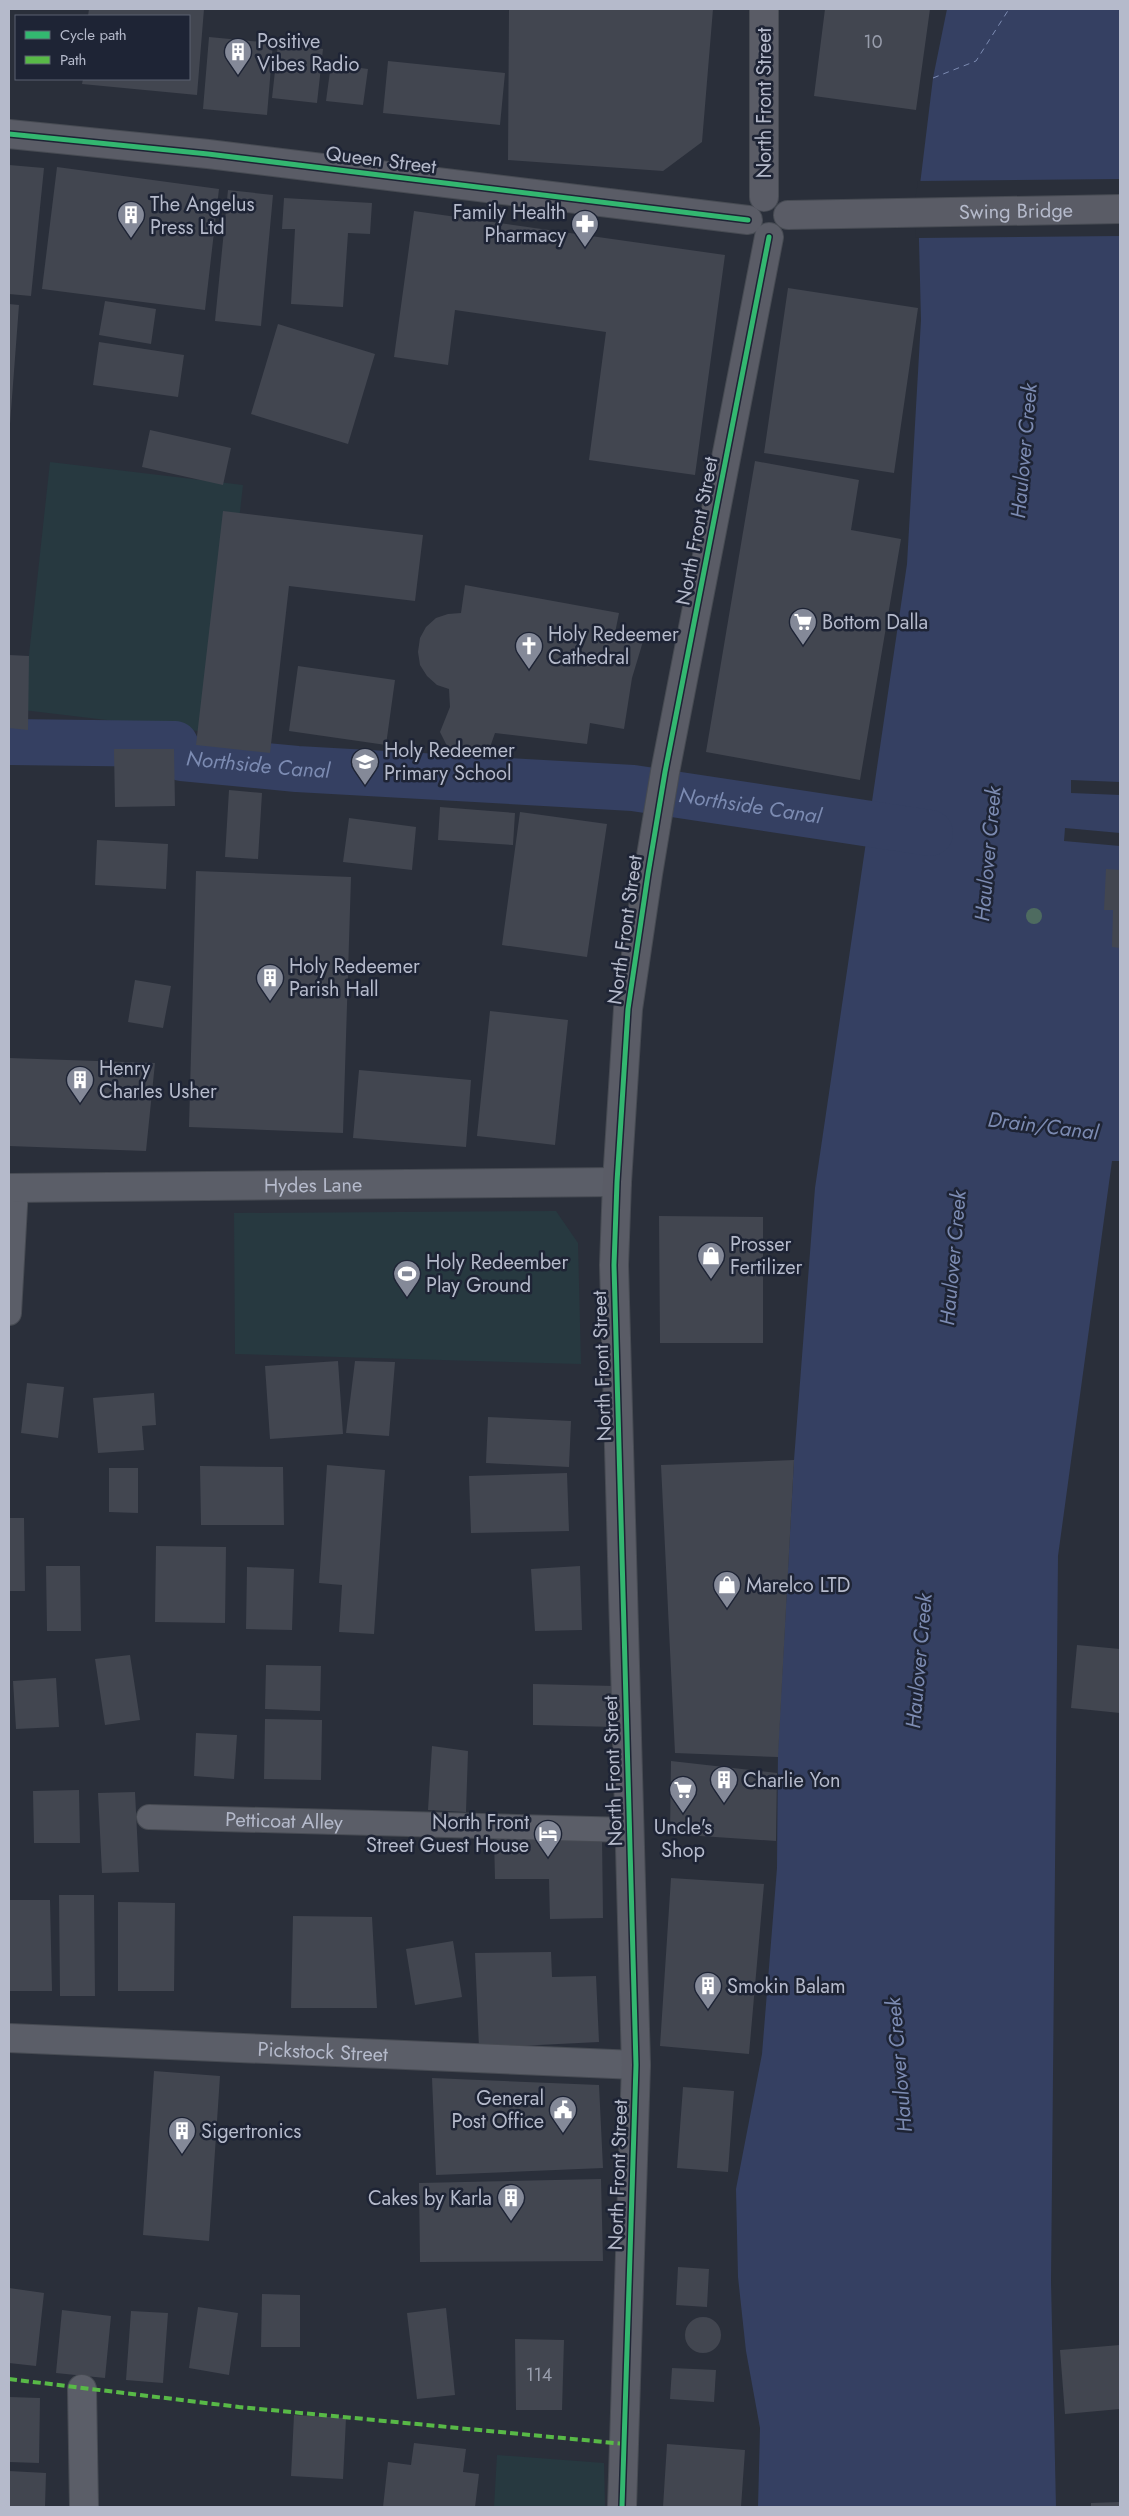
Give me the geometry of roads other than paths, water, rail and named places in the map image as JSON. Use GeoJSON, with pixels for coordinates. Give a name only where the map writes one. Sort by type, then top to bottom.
{"type":"FeatureCollection","features":[{"type":"Feature","properties":{"kind":"street","name":"North Front Street"},"geometry":{"type":"LineString","coordinates":[[764,9],[764,197]]}},
{"type":"Feature","properties":{"kind":"street","name":"Queen Street"},"geometry":{"type":"LineString","coordinates":[[9,134],[217,155],[748,220]]}},
{"type":"Feature","properties":{"kind":"street"},"geometry":{"type":"LineString","coordinates":[[764,197],[779,200],[787,209],[788,215],[786,227],[781,233],[769,237],[756,233],[751,228],[748,220],[748,215],[754,202],[764,197]]}},
{"type":"Feature","properties":{"kind":"street","name":"Swing Bridge"},"geometry":{"type":"LineString","coordinates":[[788,215],[910,211],[1120,209]]}},
{"type":"Feature","properties":{"kind":"street","name":"North Front Street"},"geometry":{"type":"LineString","coordinates":[[622,2507],[636,2066],[614,1265],[617,1182],[628,1008],[665,772],[769,237]]}},
{"type":"Feature","properties":{"kind":"street","name":"Hydes Lane"},"geometry":{"type":"LineString","coordinates":[[12,1188],[617,1182]]}},
{"type":"Feature","properties":{"kind":"street","name":"Pickstock Street"},"geometry":{"type":"LineString","coordinates":[[9,2038],[636,2066]]}},
{"type":"Feature","properties":{"kind":"street"},"geometry":{"type":"LineString","coordinates":[[82,2389],[84,2507]]}},
{"type":"Feature","properties":{"kind":"lane"},"geometry":{"type":"LineString","coordinates":[[9,1313],[12,1188]]}},
{"type":"Feature","properties":{"kind":"lane","name":"Petticoat Alley"},"geometry":{"type":"LineString","coordinates":[[149,1817],[630,1830]]}},
{"type":"Feature","properties":{"kind":"water"},"geometry":{"type":"Polygon","coordinates":[[[947,9],[1120,9],[1120,1161],[1112,1161],[1058,1556],[1051,2282],[1056,2507],[758,2507],[760,2428],[746,2351],[738,2277],[736,2189],[762,2054],[777,1868],[778,1749],[794,1460],[815,1188],[907,564],[921,320],[918,201],[933,78],[947,9]]]}},
{"type":"Feature","properties":{"kind":"waterway","name":"Northside Canal"},"geometry":{"type":"LineString","coordinates":[[9,742],[175,744],[182,758],[297,769],[633,788],[930,833]]}},
{"type":"Feature","properties":{"kind":"place","name":"Positive Vibes Radio"},"geometry":{"type":"Point","coordinates":[238,76]}},
{"type":"Feature","properties":{"kind":"place","name":"The Angelus Press Ltd"},"geometry":{"type":"Point","coordinates":[131,239]}},
{"type":"Feature","properties":{"kind":"place","name":"Family Health Pharmacy"},"geometry":{"type":"Point","coordinates":[585,248]}},
{"type":"Feature","properties":{"kind":"place","name":"Bottom Dalla"},"geometry":{"type":"Point","coordinates":[803,646]}},
{"type":"Feature","properties":{"kind":"place","name":"Holy Redeemer Cathedral"},"geometry":{"type":"Point","coordinates":[529,670]}},
{"type":"Feature","properties":{"kind":"place","name":"Holy Redeemer Primary School"},"geometry":{"type":"Point","coordinates":[365,786]}},
{"type":"Feature","properties":{"kind":"place","name":"Holy Redeemer Parish Hall"},"geometry":{"type":"Point","coordinates":[270,1002]}},
{"type":"Feature","properties":{"kind":"place","name":"Henry Charles Usher"},"geometry":{"type":"Point","coordinates":[80,1104]}},
{"type":"Feature","properties":{"kind":"place","name":"Prosser Fertilizer"},"geometry":{"type":"Point","coordinates":[711,1280]}},
{"type":"Feature","properties":{"kind":"place","name":"Holy Redeember Play Ground"},"geometry":{"type":"Point","coordinates":[407,1298]}},
{"type":"Feature","properties":{"kind":"place","name":"Marelco LTD"},"geometry":{"type":"Point","coordinates":[727,1609]}},
{"type":"Feature","properties":{"kind":"place","name":"Charlie Yon"},"geometry":{"type":"Point","coordinates":[724,1804]}},
{"type":"Feature","properties":{"kind":"place","name":"Uncle's Shop"},"geometry":{"type":"Point","coordinates":[683,1814]}},
{"type":"Feature","properties":{"kind":"place","name":"North Front Street Guest House"},"geometry":{"type":"Point","coordinates":[548,1858]}},
{"type":"Feature","properties":{"kind":"place","name":"Smokin Balam"},"geometry":{"type":"Point","coordinates":[708,2010]}},
{"type":"Feature","properties":{"kind":"place","name":"General Post Office"},"geometry":{"type":"Point","coordinates":[563,2134]}},
{"type":"Feature","properties":{"kind":"place","name":"Sigertronics"},"geometry":{"type":"Point","coordinates":[182,2155]}},
{"type":"Feature","properties":{"kind":"place","name":"Cakes by Karla"},"geometry":{"type":"Point","coordinates":[511,2222]}},
{"type":"Feature","properties":{"kind":"water label","name":"Haulover Creek"},"geometry":{"type":"Point","coordinates":[1024,451]}},
{"type":"Feature","properties":{"kind":"water label","name":"Haulover Creek"},"geometry":{"type":"Point","coordinates":[988,854]}},
{"type":"Feature","properties":{"kind":"water label","name":"Drain/Canal"},"geometry":{"type":"Point","coordinates":[1043,1126]}},
{"type":"Feature","properties":{"kind":"water label","name":"Haulover Creek"},"geometry":{"type":"Point","coordinates":[953,1258]}},
{"type":"Feature","properties":{"kind":"water label","name":"Haulover Creek"},"geometry":{"type":"Point","coordinates":[919,1661]}},
{"type":"Feature","properties":{"kind":"water label","name":"Haulover Creek"},"geometry":{"type":"Point","coordinates":[899,2065]}}]}
